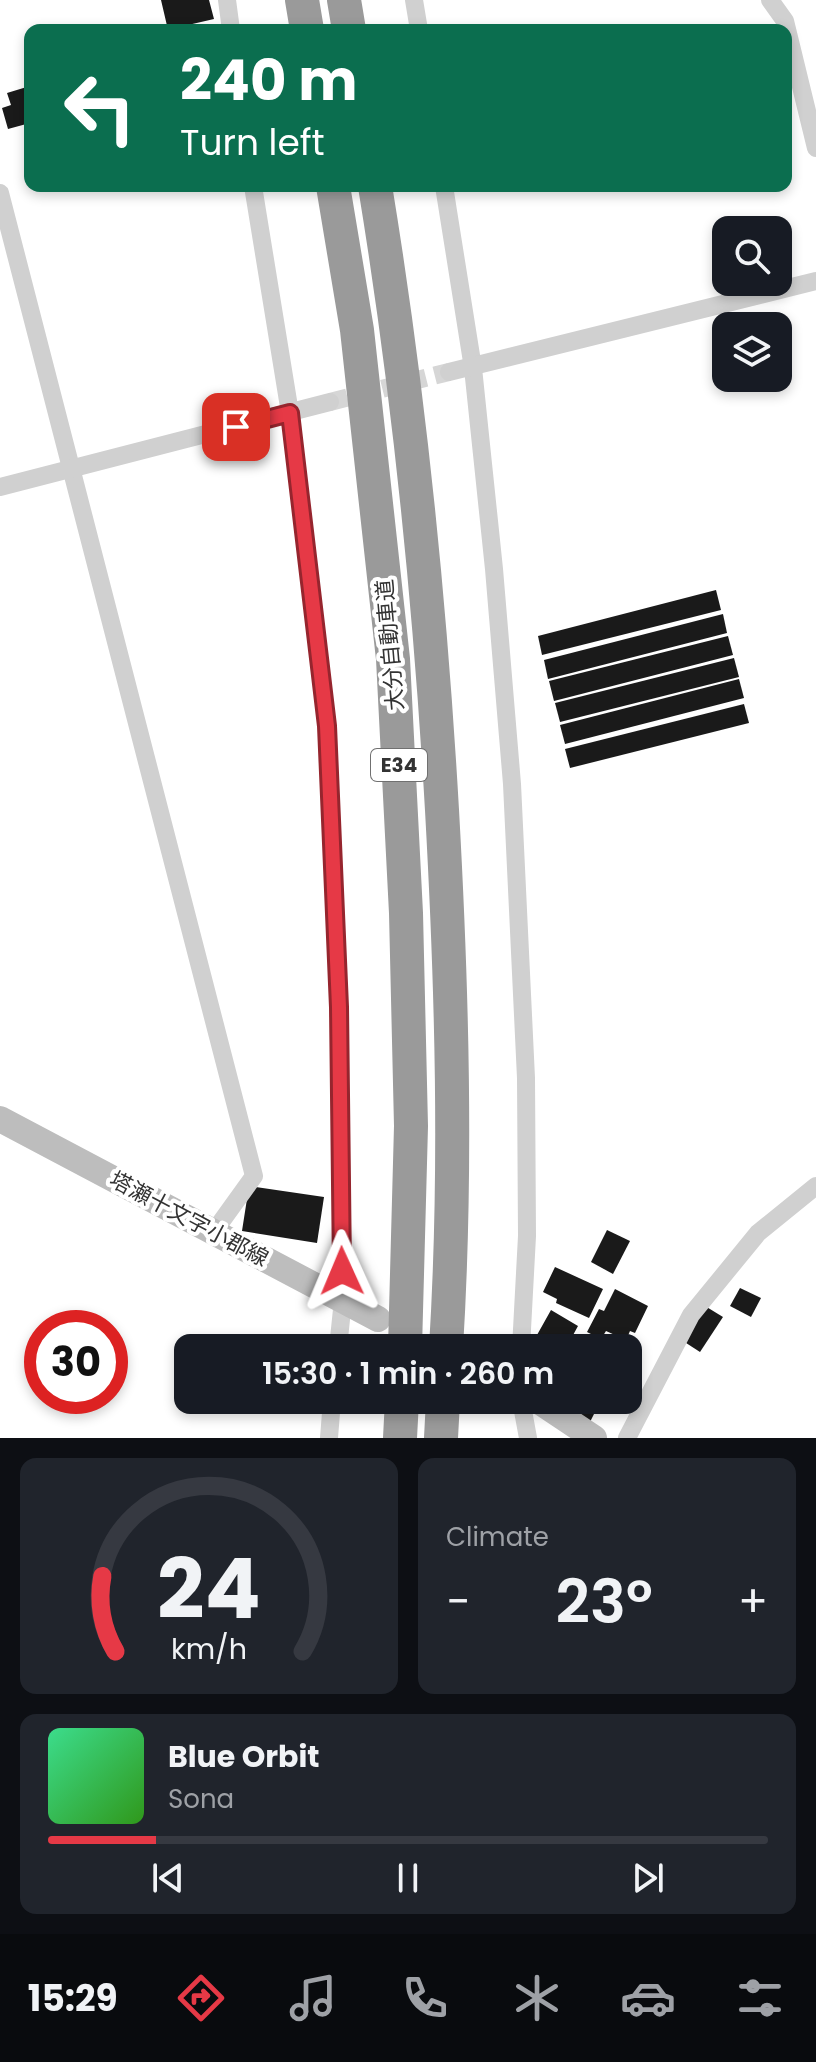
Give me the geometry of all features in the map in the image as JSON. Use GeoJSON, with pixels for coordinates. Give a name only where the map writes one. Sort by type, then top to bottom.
{"type":"FeatureCollection","features":[{"type":"Feature","properties":{"kind":"highway"},"geometry":{"type":"LineString","coordinates":[[302,0],[306,24]]}},
{"type":"Feature","properties":{"kind":"highway"},"geometry":{"type":"LineString","coordinates":[[344,0],[348,24]]}},
{"type":"Feature","properties":{"kind":"highway","name":"大分自動車道"},"geometry":{"type":"LineString","coordinates":[[334,192],[357,330],[393,659],[406,913],[411,1126],[405,1334]]}},
{"type":"Feature","properties":{"kind":"highway","name":"大分自動車道"},"geometry":{"type":"LineString","coordinates":[[376,192],[398,325],[434,667],[447,911],[452,1127],[446,1334]]}},
{"type":"Feature","properties":{"kind":"highway"},"geometry":{"type":"LineString","coordinates":[[400,1438],[401,1414]]}},
{"type":"Feature","properties":{"kind":"highway"},"geometry":{"type":"LineString","coordinates":[[441,1438],[442,1414]]}},
{"type":"Feature","properties":{"kind":"main road","name":"塔瀬十文字小郡線"},"geometry":{"type":"LineString","coordinates":[[0,1119],[378,1319]]}},
{"type":"Feature","properties":{"kind":"main road"},"geometry":{"type":"LineString","coordinates":[[558,1414],[594,1438]]}},
{"type":"Feature","properties":{"kind":"street"},"geometry":{"type":"LineString","coordinates":[[227,0],[230,24]]}},
{"type":"Feature","properties":{"kind":"street"},"geometry":{"type":"LineString","coordinates":[[414,0],[418,24]]}},
{"type":"Feature","properties":{"kind":"street"},"geometry":{"type":"LineString","coordinates":[[770,0],[786,24]]}},
{"type":"Feature","properties":{"kind":"street"},"geometry":{"type":"LineString","coordinates":[[792,50],[816,148]]}},
{"type":"Feature","properties":{"kind":"street"},"geometry":{"type":"LineString","coordinates":[[254,192],[290,413],[327,726],[339,1007],[343,1300],[339,1334]]}},
{"type":"Feature","properties":{"kind":"street"},"geometry":{"type":"LineString","coordinates":[[445,192],[473,368],[512,784],[526,1078],[527,1236],[522,1334]]}},
{"type":"Feature","properties":{"kind":"street"},"geometry":{"type":"LineString","coordinates":[[0,193],[254,1176],[213,1233]]}},
{"type":"Feature","properties":{"kind":"street"},"geometry":{"type":"LineString","coordinates":[[449,372],[816,281]]}},
{"type":"Feature","properties":{"kind":"street"},"geometry":{"type":"LineString","coordinates":[[0,487],[330,402]]}},
{"type":"Feature","properties":{"kind":"street"},"geometry":{"type":"LineString","coordinates":[[627,1438],[691,1315],[758,1233],[816,1186]]}},
{"type":"Feature","properties":{"kind":"street"},"geometry":{"type":"LineString","coordinates":[[329,1438],[331,1414]]}},
{"type":"Feature","properties":{"kind":"street"},"geometry":{"type":"LineString","coordinates":[[524,1414],[528,1438]]}},
{"type":"Feature","properties":{"kind":"building"},"geometry":{"type":"Polygon","coordinates":[[[161,0],[209,0],[214,19],[192,24],[167,24],[161,0]]]}},
{"type":"Feature","properties":{"kind":"building"},"geometry":{"type":"Polygon","coordinates":[[[24,88],[24,125],[8,129],[2,108],[11,105],[7,93],[24,88]]]}},
{"type":"Feature","properties":{"kind":"building"},"geometry":{"type":"Polygon","coordinates":[[[716,590],[721,610],[542,655],[538,636],[716,590]]]}},
{"type":"Feature","properties":{"kind":"building"},"geometry":{"type":"Polygon","coordinates":[[[723,614],[727,633],[548,679],[544,660],[723,614]]]}},
{"type":"Feature","properties":{"kind":"building"},"geometry":{"type":"Polygon","coordinates":[[[728,636],[733,655],[554,701],[549,681],[728,636]]]}},
{"type":"Feature","properties":{"kind":"building"},"geometry":{"type":"Polygon","coordinates":[[[734,658],[739,677],[560,722],[555,703],[734,658]]]}},
{"type":"Feature","properties":{"kind":"building"},"geometry":{"type":"Polygon","coordinates":[[[739,679],[744,698],[565,744],[560,725],[739,679]]]}},
{"type":"Feature","properties":{"kind":"building"},"geometry":{"type":"Polygon","coordinates":[[[744,704],[749,723],[570,768],[565,749],[744,704]]]}},
{"type":"Feature","properties":{"kind":"building"},"geometry":{"type":"Polygon","coordinates":[[[249,1186],[324,1197],[317,1243],[242,1231],[249,1186]]]}},
{"type":"Feature","properties":{"kind":"building"},"geometry":{"type":"Polygon","coordinates":[[[607,1230],[630,1241],[613,1274],[591,1262],[607,1230]]]}},
{"type":"Feature","properties":{"kind":"building"},"geometry":{"type":"Polygon","coordinates":[[[555,1267],[603,1289],[589,1318],[556,1303],[557,1299],[543,1292],[555,1267]]]}},
{"type":"Feature","properties":{"kind":"building"},"geometry":{"type":"Polygon","coordinates":[[[740,1288],[761,1298],[751,1317],[730,1306],[740,1288]]]}},
{"type":"Feature","properties":{"kind":"building"},"geometry":{"type":"Polygon","coordinates":[[[615,1289],[648,1306],[635,1333],[587,1332],[599,1309],[604,1311],[615,1289]]]}},
{"type":"Feature","properties":{"kind":"building"},"geometry":{"type":"Polygon","coordinates":[[[705,1306],[723,1317],[700,1352],[683,1341],[705,1306]]]}},
{"type":"Feature","properties":{"kind":"building"},"geometry":{"type":"Polygon","coordinates":[[[551,1310],[578,1326],[574,1334],[538,1334],[551,1310]]]}},
{"type":"Feature","properties":{"kind":"building"},"geometry":{"type":"Polygon","coordinates":[[[573,1414],[594,1414],[589,1424],[573,1414]]]}},
{"type":"Feature","properties":{"kind":"tunnel"},"geometry":{"type":"LineString","coordinates":[[330,402],[449,372]]}},
{"type":"Feature","properties":{"kind":"route"},"geometry":{"type":"LineString","coordinates":[[236,427],[290,413],[327,726],[339,1007],[342,1271]]}}]}
